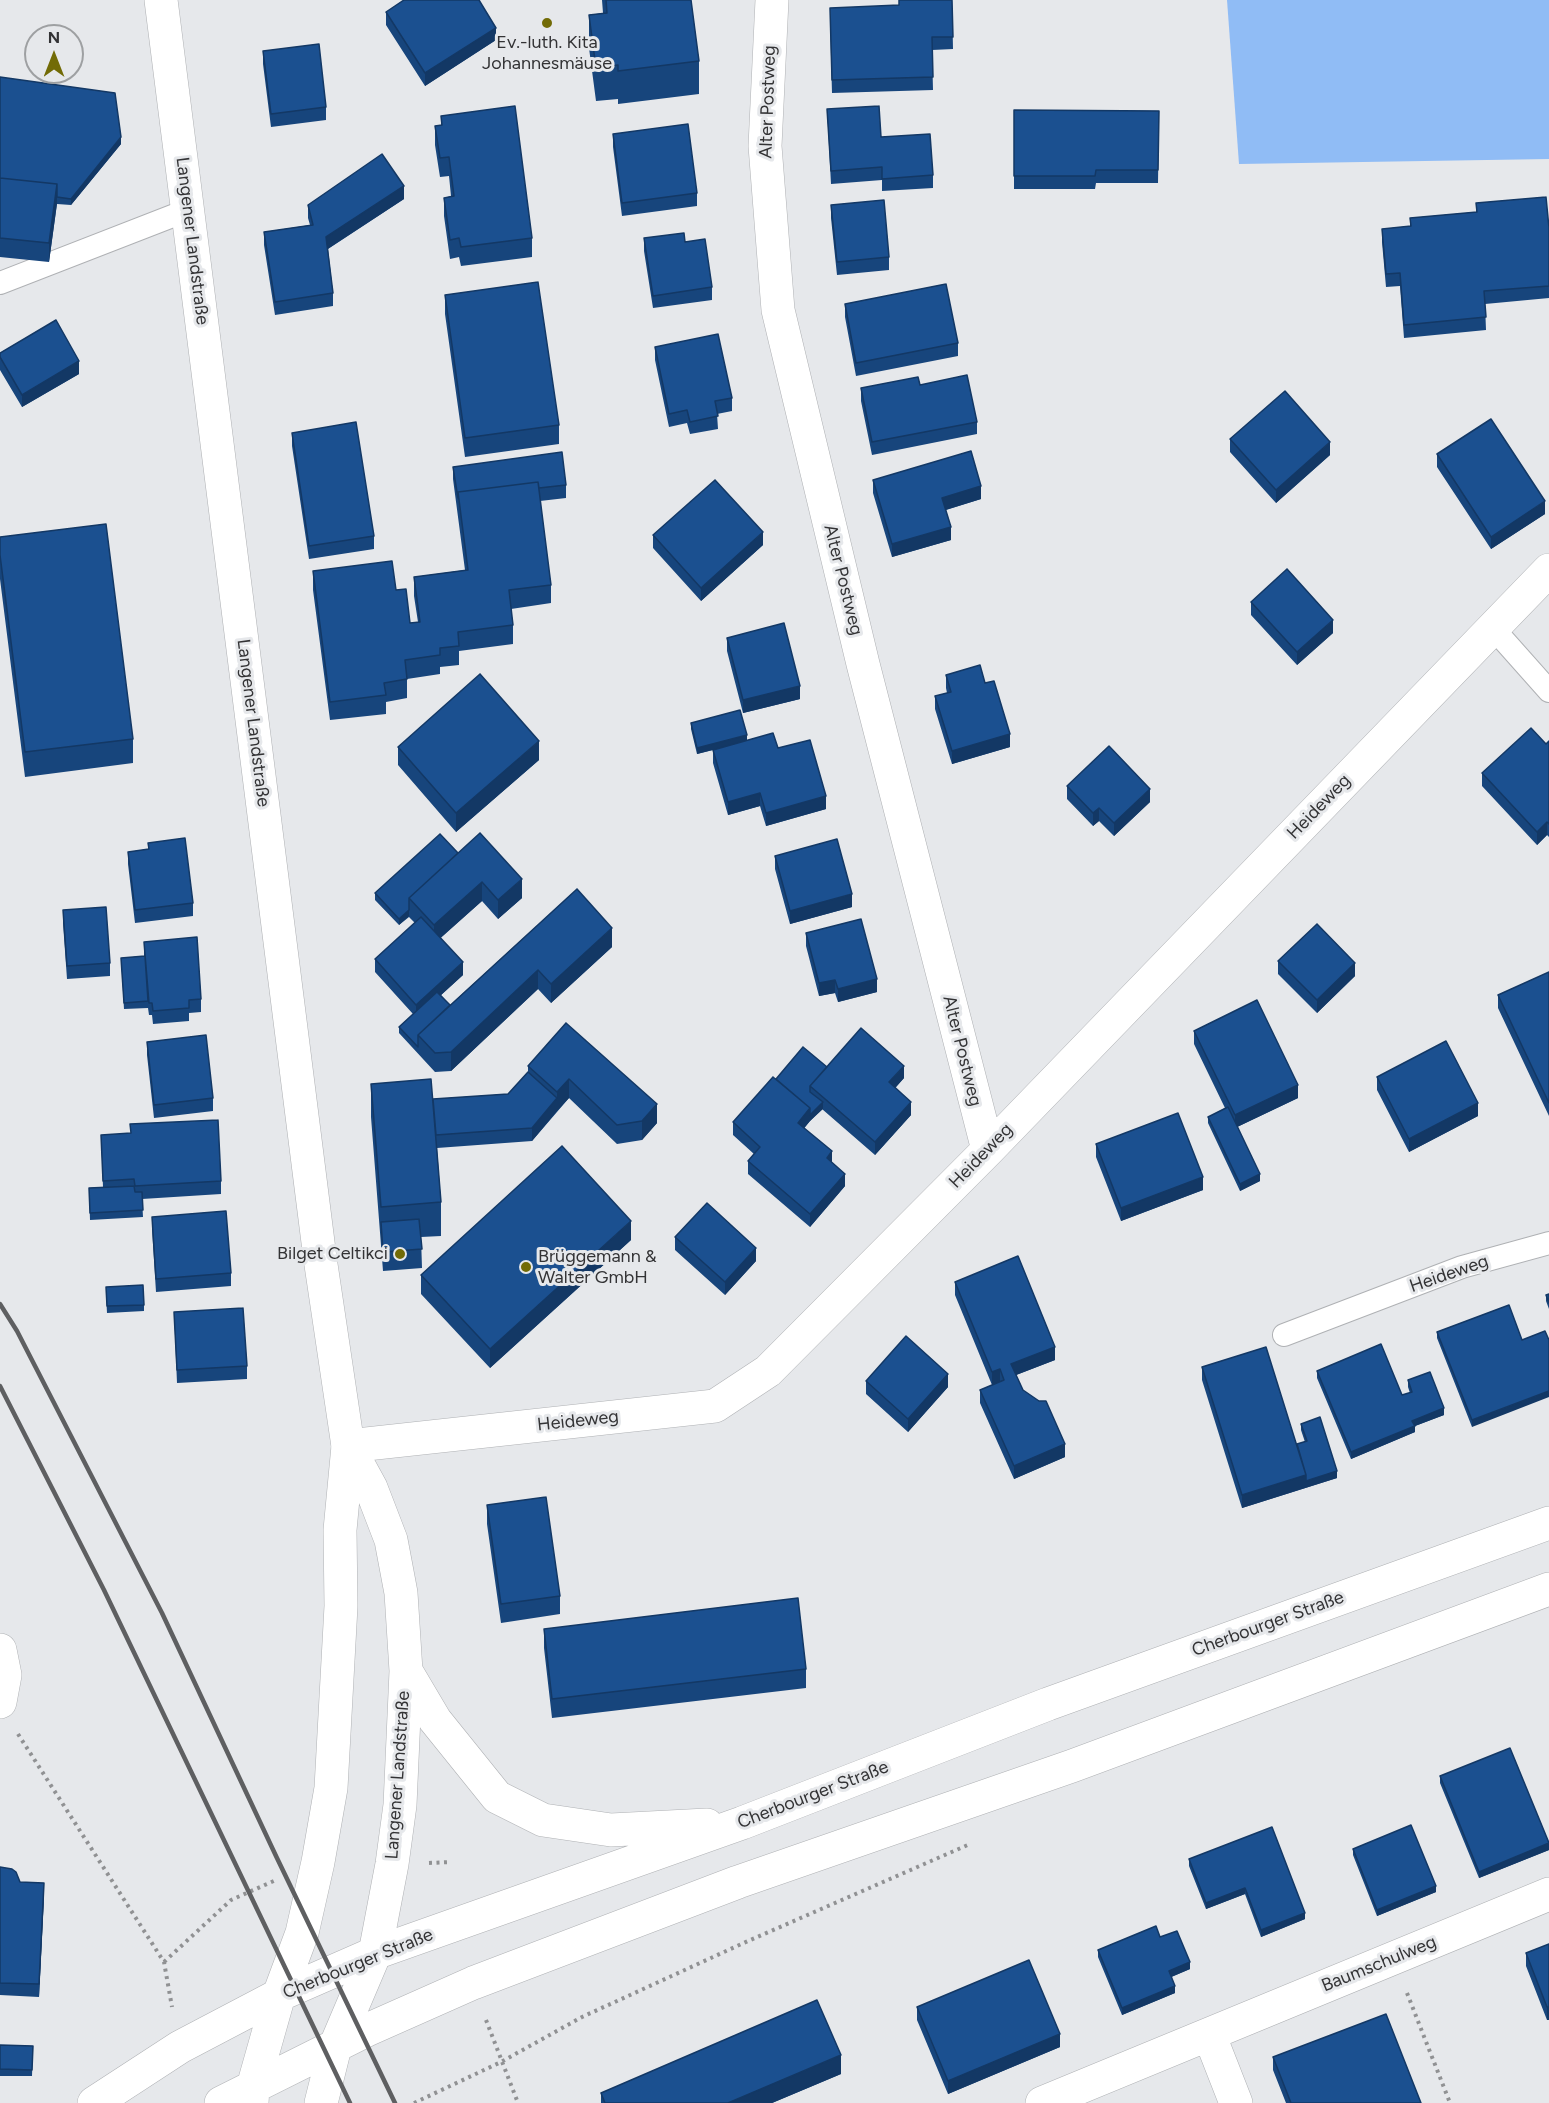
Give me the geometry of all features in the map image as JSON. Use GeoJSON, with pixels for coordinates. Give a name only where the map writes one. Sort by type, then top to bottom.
{"type":"FeatureCollection","features":[{"type":"Feature","properties":{"kind":"main road","name":"Langener Landstraße"},"geometry":{"type":"LineString","coordinates":[[161,0],[320,1258],[348,1446],[340,1530],[341,1606],[331,1788],[302,1933],[279,1995],[252,2095]]}},
{"type":"Feature","properties":{"kind":"main road","name":"Alter Postweg"},"geometry":{"type":"LineString","coordinates":[[772,0],[765,146],[778,310],[863,664],[988,1150]]}},
{"type":"Feature","properties":{"kind":"main road","name":"Heideweg"},"geometry":{"type":"LineString","coordinates":[[348,1446],[715,1406],[768,1371],[988,1150],[1549,570]]}},
{"type":"Feature","properties":{"kind":"main road","name":"Langener Landstraße"},"geometry":{"type":"LineString","coordinates":[[321,2103],[335,2047],[375,1953],[392,1864],[400,1805],[406,1671],[401,1593],[391,1540],[371,1488],[348,1446]]}},
{"type":"Feature","properties":{"kind":"main road","name":"Cherbourger Straße"},"geometry":{"type":"LineString","coordinates":[[94,2103],[180,2047],[279,1995],[375,1953],[742,1823],[1048,1704],[1549,1522]]}},
{"type":"Feature","properties":{"kind":"main road"},"geometry":{"type":"LineString","coordinates":[[221,2103],[252,2095],[367,2030],[473,1983],[738,1882],[1072,1766],[1549,1589]]}},
{"type":"Feature","properties":{"kind":"main road"},"geometry":{"type":"LineString","coordinates":[[0,1650],[5,1675],[6,1713]]}},
{"type":"Feature","properties":{"kind":"main road"},"geometry":{"type":"LineString","coordinates":[[406,1671],[435,1720],[497,1797],[543,1820],[610,1830],[742,1823]]}},
{"type":"Feature","properties":{"kind":"main road","name":"Baumschulweg"},"geometry":{"type":"LineString","coordinates":[[1042,2103],[1549,1894]]}},
{"type":"Feature","properties":{"kind":"main road"},"geometry":{"type":"LineString","coordinates":[[1209,2034],[1236,2103]]}},
{"type":"Feature","properties":{"kind":"lane"},"geometry":{"type":"LineString","coordinates":[[0,282],[188,210]]}},
{"type":"Feature","properties":{"kind":"lane"},"geometry":{"type":"LineString","coordinates":[[1493,628],[1549,691]]}},
{"type":"Feature","properties":{"kind":"lane","name":"Heideweg"},"geometry":{"type":"LineString","coordinates":[[1284,1335],[1462,1267],[1549,1244]]}},
{"type":"Feature","properties":{"kind":"path"},"geometry":{"type":"LineString","coordinates":[[6,1713],[164,1962],[180,2047]]}},
{"type":"Feature","properties":{"kind":"path"},"geometry":{"type":"LineString","coordinates":[[414,2103],[501,2062],[582,2018],[686,1969],[966,1847]]}},
{"type":"Feature","properties":{"kind":"path"},"geometry":{"type":"LineString","coordinates":[[1393,1959],[1450,2103]]}},
{"type":"Feature","properties":{"kind":"path"},"geometry":{"type":"LineString","coordinates":[[473,1983],[518,2103]]}},
{"type":"Feature","properties":{"kind":"shaded area"},"geometry":{"type":"Polygon","coordinates":[[[1227,0],[1549,0],[1549,159],[1239,164],[1227,0]]]}},
{"type":"Feature","properties":{"kind":"building"},"geometry":{"type":"Polygon","coordinates":[[[404,0],[479,0],[496,28],[425,73],[386,12],[404,0]]]}},
{"type":"Feature","properties":{"kind":"building"},"geometry":{"type":"Polygon","coordinates":[[[606,0],[691,0],[699,61],[618,71],[618,65],[596,68],[589,15],[607,13],[606,0]]]}},
{"type":"Feature","properties":{"kind":"building"},"geometry":{"type":"Polygon","coordinates":[[[899,0],[952,0],[953,37],[932,37],[933,77],[832,80],[830,8],[899,5],[899,0]]]}},
{"type":"Feature","properties":{"kind":"building"},"geometry":{"type":"Polygon","coordinates":[[[319,44],[326,107],[271,114],[263,51],[319,44]]]}},
{"type":"Feature","properties":{"kind":"building"},"geometry":{"type":"Polygon","coordinates":[[[0,77],[24,80],[24,84],[50,84],[115,93],[121,137],[71,199],[57,197],[57,184],[0,178],[0,77]]]}},
{"type":"Feature","properties":{"kind":"building"},"geometry":{"type":"Polygon","coordinates":[[[515,106],[532,238],[461,247],[459,238],[450,240],[444,198],[454,196],[449,157],[440,158],[435,126],[442,125],[441,116],[515,106]]]}},
{"type":"Feature","properties":{"kind":"building"},"geometry":{"type":"Polygon","coordinates":[[[879,106],[881,137],[930,134],[933,175],[882,179],[882,167],[831,171],[827,109],[879,106]]]}},
{"type":"Feature","properties":{"kind":"building"},"geometry":{"type":"Polygon","coordinates":[[[1014,110],[1159,111],[1158,170],[1096,170],[1095,176],[1014,176],[1014,110]]]}},
{"type":"Feature","properties":{"kind":"building"},"geometry":{"type":"Polygon","coordinates":[[[688,124],[697,193],[622,203],[613,134],[688,124]]]}},
{"type":"Feature","properties":{"kind":"building"},"geometry":{"type":"Polygon","coordinates":[[[382,154],[404,186],[326,237],[333,293],[275,302],[264,232],[313,225],[308,205],[382,154]]]}},
{"type":"Feature","properties":{"kind":"building"},"geometry":{"type":"Polygon","coordinates":[[[0,178],[57,184],[49,243],[0,238],[0,178]]]}},
{"type":"Feature","properties":{"kind":"building"},"geometry":{"type":"Polygon","coordinates":[[[1546,197],[1549,228],[1549,286],[1484,291],[1486,317],[1404,325],[1400,273],[1386,274],[1382,229],[1411,226],[1410,218],[1477,212],[1476,203],[1546,197]]]}},
{"type":"Feature","properties":{"kind":"building"},"geometry":{"type":"Polygon","coordinates":[[[884,200],[889,257],[837,262],[831,205],[884,200]]]}},
{"type":"Feature","properties":{"kind":"building"},"geometry":{"type":"Polygon","coordinates":[[[684,233],[685,242],[705,239],[712,287],[653,296],[644,238],[684,233]]]}},
{"type":"Feature","properties":{"kind":"building"},"geometry":{"type":"Polygon","coordinates":[[[538,282],[559,425],[465,438],[445,295],[538,282]]]}},
{"type":"Feature","properties":{"kind":"building"},"geometry":{"type":"Polygon","coordinates":[[[946,284],[958,343],[856,363],[845,304],[946,284]]]}},
{"type":"Feature","properties":{"kind":"building"},"geometry":{"type":"Polygon","coordinates":[[[56,320],[79,361],[22,395],[0,357],[0,353],[56,320]]]}},
{"type":"Feature","properties":{"kind":"building"},"geometry":{"type":"Polygon","coordinates":[[[718,334],[732,398],[715,401],[718,416],[690,422],[687,410],[669,414],[655,347],[718,334]]]}},
{"type":"Feature","properties":{"kind":"building"},"geometry":{"type":"Polygon","coordinates":[[[967,375],[977,422],[872,442],[861,388],[918,377],[920,385],[967,375]]]}},
{"type":"Feature","properties":{"kind":"building"},"geometry":{"type":"Polygon","coordinates":[[[1285,391],[1330,442],[1276,490],[1230,439],[1285,391]]]}},
{"type":"Feature","properties":{"kind":"building"},"geometry":{"type":"Polygon","coordinates":[[[1491,419],[1545,501],[1491,537],[1437,454],[1491,419]]]}},
{"type":"Feature","properties":{"kind":"building"},"geometry":{"type":"Polygon","coordinates":[[[356,422],[374,536],[309,546],[292,433],[356,422]]]}},
{"type":"Feature","properties":{"kind":"building"},"geometry":{"type":"Polygon","coordinates":[[[971,451],[981,486],[942,498],[951,527],[892,544],[873,480],[971,451]]]}},
{"type":"Feature","properties":{"kind":"building"},"geometry":{"type":"Polygon","coordinates":[[[562,452],[566,485],[539,488],[538,482],[458,492],[458,498],[453,467],[562,452]]]}},
{"type":"Feature","properties":{"kind":"building"},"geometry":{"type":"Polygon","coordinates":[[[715,480],[763,532],[701,588],[653,535],[715,480]]]}},
{"type":"Feature","properties":{"kind":"building"},"geometry":{"type":"Polygon","coordinates":[[[538,482],[551,585],[509,590],[513,625],[458,632],[459,646],[440,648],[440,655],[405,660],[407,679],[384,683],[386,695],[330,702],[313,571],[392,561],[396,590],[406,589],[410,623],[420,622],[414,577],[468,570],[458,492],[538,482]]]}},
{"type":"Feature","properties":{"kind":"building"},"geometry":{"type":"Polygon","coordinates":[[[106,524],[133,739],[25,752],[0,555],[0,537],[106,524]]]}},
{"type":"Feature","properties":{"kind":"building"},"geometry":{"type":"Polygon","coordinates":[[[1287,569],[1333,620],[1297,652],[1251,602],[1287,569]]]}},
{"type":"Feature","properties":{"kind":"building"},"geometry":{"type":"Polygon","coordinates":[[[784,623],[800,686],[743,700],[727,638],[784,623]]]}},
{"type":"Feature","properties":{"kind":"building"},"geometry":{"type":"Polygon","coordinates":[[[980,665],[985,683],[994,681],[1010,734],[952,751],[935,696],[951,692],[946,675],[980,665]]]}},
{"type":"Feature","properties":{"kind":"building"},"geometry":{"type":"Polygon","coordinates":[[[480,674],[539,741],[456,813],[398,747],[480,674]]]}},
{"type":"Feature","properties":{"kind":"building"},"geometry":{"type":"Polygon","coordinates":[[[740,710],[747,735],[697,748],[691,723],[740,710]]]}},
{"type":"Feature","properties":{"kind":"building"},"geometry":{"type":"Polygon","coordinates":[[[1531,728],[1546,744],[1549,741],[1549,824],[1547,822],[1537,832],[1482,773],[1531,728]]]}},
{"type":"Feature","properties":{"kind":"building"},"geometry":{"type":"Polygon","coordinates":[[[773,733],[778,748],[810,740],[826,796],[766,813],[760,793],[728,802],[713,750],[773,733]]]}},
{"type":"Feature","properties":{"kind":"building"},"geometry":{"type":"Polygon","coordinates":[[[1109,746],[1150,789],[1114,823],[1099,808],[1093,813],[1067,786],[1109,746]]]}},
{"type":"Feature","properties":{"kind":"building"},"geometry":{"type":"Polygon","coordinates":[[[480,833],[522,879],[498,900],[482,882],[434,925],[409,898],[480,833]]]}},
{"type":"Feature","properties":{"kind":"building"},"geometry":{"type":"Polygon","coordinates":[[[440,834],[458,853],[409,898],[409,910],[399,919],[375,893],[440,834]]]}},
{"type":"Feature","properties":{"kind":"building"},"geometry":{"type":"Polygon","coordinates":[[[185,838],[193,903],[135,910],[128,852],[149,849],[148,843],[185,838]]]}},
{"type":"Feature","properties":{"kind":"building"},"geometry":{"type":"Polygon","coordinates":[[[837,839],[852,894],[790,911],[775,856],[837,839]]]}},
{"type":"Feature","properties":{"kind":"building"},"geometry":{"type":"Polygon","coordinates":[[[577,889],[612,928],[551,984],[538,970],[451,1052],[435,1053],[418,1035],[577,889]]]}},
{"type":"Feature","properties":{"kind":"building"},"geometry":{"type":"Polygon","coordinates":[[[106,907],[110,963],[67,966],[63,910],[106,907]]]}},
{"type":"Feature","properties":{"kind":"building"},"geometry":{"type":"Polygon","coordinates":[[[421,917],[463,962],[416,1005],[375,959],[421,917]]]}},
{"type":"Feature","properties":{"kind":"building"},"geometry":{"type":"Polygon","coordinates":[[[861,919],[877,979],[838,989],[835,980],[819,983],[806,933],[861,919]]]}},
{"type":"Feature","properties":{"kind":"building"},"geometry":{"type":"Polygon","coordinates":[[[1317,924],[1355,963],[1317,1000],[1278,961],[1317,924]]]}},
{"type":"Feature","properties":{"kind":"building"},"geometry":{"type":"Polygon","coordinates":[[[197,937],[201,999],[189,1000],[189,1008],[153,1011],[152,1003],[149,1003],[144,942],[197,937]]]}},
{"type":"Feature","properties":{"kind":"building"},"geometry":{"type":"Polygon","coordinates":[[[145,956],[148,1001],[124,1003],[121,958],[145,956]]]}},
{"type":"Feature","properties":{"kind":"building"},"geometry":{"type":"Polygon","coordinates":[[[1549,972],[1549,1103],[1498,995],[1549,972]]]}},
{"type":"Feature","properties":{"kind":"building"},"geometry":{"type":"Polygon","coordinates":[[[437,992],[450,1005],[418,1035],[418,1047],[399,1027],[437,992]]]}},
{"type":"Feature","properties":{"kind":"building"},"geometry":{"type":"Polygon","coordinates":[[[1257,1000],[1298,1085],[1235,1115],[1194,1031],[1257,1000]]]}},
{"type":"Feature","properties":{"kind":"building"},"geometry":{"type":"Polygon","coordinates":[[[566,1023],[657,1104],[642,1121],[617,1125],[569,1079],[557,1092],[528,1066],[566,1023]]]}},
{"type":"Feature","properties":{"kind":"building"},"geometry":{"type":"Polygon","coordinates":[[[861,1028],[904,1066],[889,1082],[911,1102],[875,1142],[810,1086],[861,1028]]]}},
{"type":"Feature","properties":{"kind":"building"},"geometry":{"type":"Polygon","coordinates":[[[206,1035],[213,1098],[154,1105],[147,1042],[206,1035]]]}},
{"type":"Feature","properties":{"kind":"building"},"geometry":{"type":"Polygon","coordinates":[[[1446,1041],[1478,1103],[1409,1139],[1377,1077],[1446,1041]]]}},
{"type":"Feature","properties":{"kind":"building"},"geometry":{"type":"Polygon","coordinates":[[[803,1047],[827,1067],[810,1086],[810,1092],[823,1102],[810,1115],[810,1108],[776,1079],[803,1047]]]}},
{"type":"Feature","properties":{"kind":"building"},"geometry":{"type":"Polygon","coordinates":[[[528,1072],[557,1098],[532,1128],[436,1135],[433,1099],[508,1094],[528,1072]]]}},
{"type":"Feature","properties":{"kind":"building"},"geometry":{"type":"Polygon","coordinates":[[[773,1077],[810,1108],[798,1123],[832,1151],[827,1158],[845,1174],[810,1214],[748,1161],[760,1147],[733,1122],[773,1077]]]}},
{"type":"Feature","properties":{"kind":"building"},"geometry":{"type":"Polygon","coordinates":[[[431,1079],[441,1202],[381,1207],[371,1084],[431,1079]]]}},
{"type":"Feature","properties":{"kind":"building"},"geometry":{"type":"Polygon","coordinates":[[[1228,1107],[1260,1174],[1240,1184],[1208,1117],[1228,1107]]]}},
{"type":"Feature","properties":{"kind":"building"},"geometry":{"type":"Polygon","coordinates":[[[1178,1113],[1203,1177],[1121,1208],[1096,1144],[1178,1113]]]}},
{"type":"Feature","properties":{"kind":"building"},"geometry":{"type":"Polygon","coordinates":[[[218,1120],[221,1181],[135,1186],[134,1179],[103,1181],[101,1135],[131,1133],[130,1124],[218,1120]]]}},
{"type":"Feature","properties":{"kind":"building","name":"Brüggemann & Walter GmbH"},"geometry":{"type":"Polygon","coordinates":[[[562,1146],[631,1221],[490,1349],[421,1275],[562,1146]]]}},
{"type":"Feature","properties":{"kind":"building"},"geometry":{"type":"Polygon","coordinates":[[[134,1186],[135,1192],[142,1192],[143,1210],[90,1213],[89,1188],[134,1186]]]}},
{"type":"Feature","properties":{"kind":"building"},"geometry":{"type":"Polygon","coordinates":[[[707,1203],[756,1248],[725,1282],[675,1237],[707,1203]]]}},
{"type":"Feature","properties":{"kind":"building"},"geometry":{"type":"Polygon","coordinates":[[[226,1211],[231,1273],[156,1279],[152,1217],[226,1211]]]}},
{"type":"Feature","properties":{"kind":"building"},"geometry":{"type":"Polygon","coordinates":[[[419,1219],[422,1249],[383,1252],[381,1222],[419,1219]]]}},
{"type":"Feature","properties":{"kind":"building"},"geometry":{"type":"Polygon","coordinates":[[[1018,1256],[1055,1347],[1011,1364],[1023,1390],[1039,1401],[1046,1401],[1065,1444],[1014,1466],[980,1390],[1004,1380],[1000,1369],[992,1372],[955,1282],[1018,1256]]]}},
{"type":"Feature","properties":{"kind":"building"},"geometry":{"type":"Polygon","coordinates":[[[143,1285],[144,1305],[107,1306],[106,1287],[143,1285]]]}},
{"type":"Feature","properties":{"kind":"building"},"geometry":{"type":"Polygon","coordinates":[[[1509,1305],[1522,1340],[1545,1331],[1549,1340],[1549,1391],[1472,1420],[1437,1332],[1509,1305]]]}},
{"type":"Feature","properties":{"kind":"building"},"geometry":{"type":"Polygon","coordinates":[[[243,1308],[247,1366],[177,1370],[174,1312],[243,1308]]]}},
{"type":"Feature","properties":{"kind":"building"},"geometry":{"type":"Polygon","coordinates":[[[906,1336],[948,1374],[908,1419],[866,1381],[906,1336]]]}},
{"type":"Feature","properties":{"kind":"building"},"geometry":{"type":"Polygon","coordinates":[[[1381,1344],[1402,1395],[1412,1392],[1408,1380],[1430,1372],[1444,1408],[1412,1421],[1415,1426],[1351,1452],[1317,1371],[1381,1344]]]}},
{"type":"Feature","properties":{"kind":"building"},"geometry":{"type":"Polygon","coordinates":[[[1266,1347],[1306,1475],[1242,1495],[1202,1367],[1266,1347]]]}},
{"type":"Feature","properties":{"kind":"building"},"geometry":{"type":"Polygon","coordinates":[[[1320,1417],[1337,1471],[1306,1481],[1297,1444],[1307,1441],[1301,1424],[1320,1417]]]}},
{"type":"Feature","properties":{"kind":"building"},"geometry":{"type":"Polygon","coordinates":[[[546,1497],[560,1596],[501,1604],[487,1505],[546,1497]]]}},
{"type":"Feature","properties":{"kind":"building"},"geometry":{"type":"Polygon","coordinates":[[[798,1598],[806,1669],[552,1699],[544,1629],[798,1598]]]}},
{"type":"Feature","properties":{"kind":"building"},"geometry":{"type":"Polygon","coordinates":[[[1510,1748],[1549,1843],[1479,1872],[1440,1776],[1510,1748]]]}},
{"type":"Feature","properties":{"kind":"building"},"geometry":{"type":"Polygon","coordinates":[[[1411,1825],[1436,1886],[1377,1910],[1353,1849],[1411,1825]]]}},
{"type":"Feature","properties":{"kind":"building"},"geometry":{"type":"Polygon","coordinates":[[[1272,1827],[1305,1913],[1261,1930],[1245,1888],[1206,1903],[1189,1859],[1272,1827]]]}},
{"type":"Feature","properties":{"kind":"building"},"geometry":{"type":"Polygon","coordinates":[[[0,1867],[16,1872],[20,1882],[44,1883],[39,1984],[0,1983],[0,1867]]]}},
{"type":"Feature","properties":{"kind":"building"},"geometry":{"type":"Polygon","coordinates":[[[1156,1926],[1160,1937],[1177,1931],[1190,1962],[1169,1971],[1175,1986],[1122,2008],[1098,1950],[1156,1926]]]}},
{"type":"Feature","properties":{"kind":"building"},"geometry":{"type":"Polygon","coordinates":[[[1549,1944],[1549,2007],[1547,2007],[1526,1953],[1549,1944]]]}},
{"type":"Feature","properties":{"kind":"building"},"geometry":{"type":"Polygon","coordinates":[[[1029,1960],[1060,2034],[948,2081],[917,2007],[1029,1960]]]}},
{"type":"Feature","properties":{"kind":"building"},"geometry":{"type":"Polygon","coordinates":[[[817,2000],[841,2055],[728,2103],[605,2103],[601,2093],[817,2000]]]}},
{"type":"Feature","properties":{"kind":"building"},"geometry":{"type":"Polygon","coordinates":[[[1386,2014],[1421,2103],[1291,2103],[1273,2057],[1386,2014]]]}},
{"type":"Feature","properties":{"kind":"building"},"geometry":{"type":"Polygon","coordinates":[[[0,2045],[33,2046],[32,2070],[0,2069],[0,2045]]]}},
{"type":"Feature","properties":{"kind":"railway"},"geometry":{"type":"LineString","coordinates":[[0,1304],[17,1331],[162,1613],[395,2103]]}},
{"type":"Feature","properties":{"kind":"railway"},"geometry":{"type":"LineString","coordinates":[[0,1386],[104,1590],[350,2103]]}},
{"type":"Feature","properties":{"kind":"place","name":"Ev.-luth. Kita Johannesmäuse"},"geometry":{"type":"Point","coordinates":[547,23]}},
{"type":"Feature","properties":{"kind":"place","name":"Bilget Celtikci"},"geometry":{"type":"Point","coordinates":[400,1254]}},
{"type":"Feature","properties":{"kind":"place","name":"Brüggemann & Walter GmbH"},"geometry":{"type":"Point","coordinates":[526,1267]}}]}
